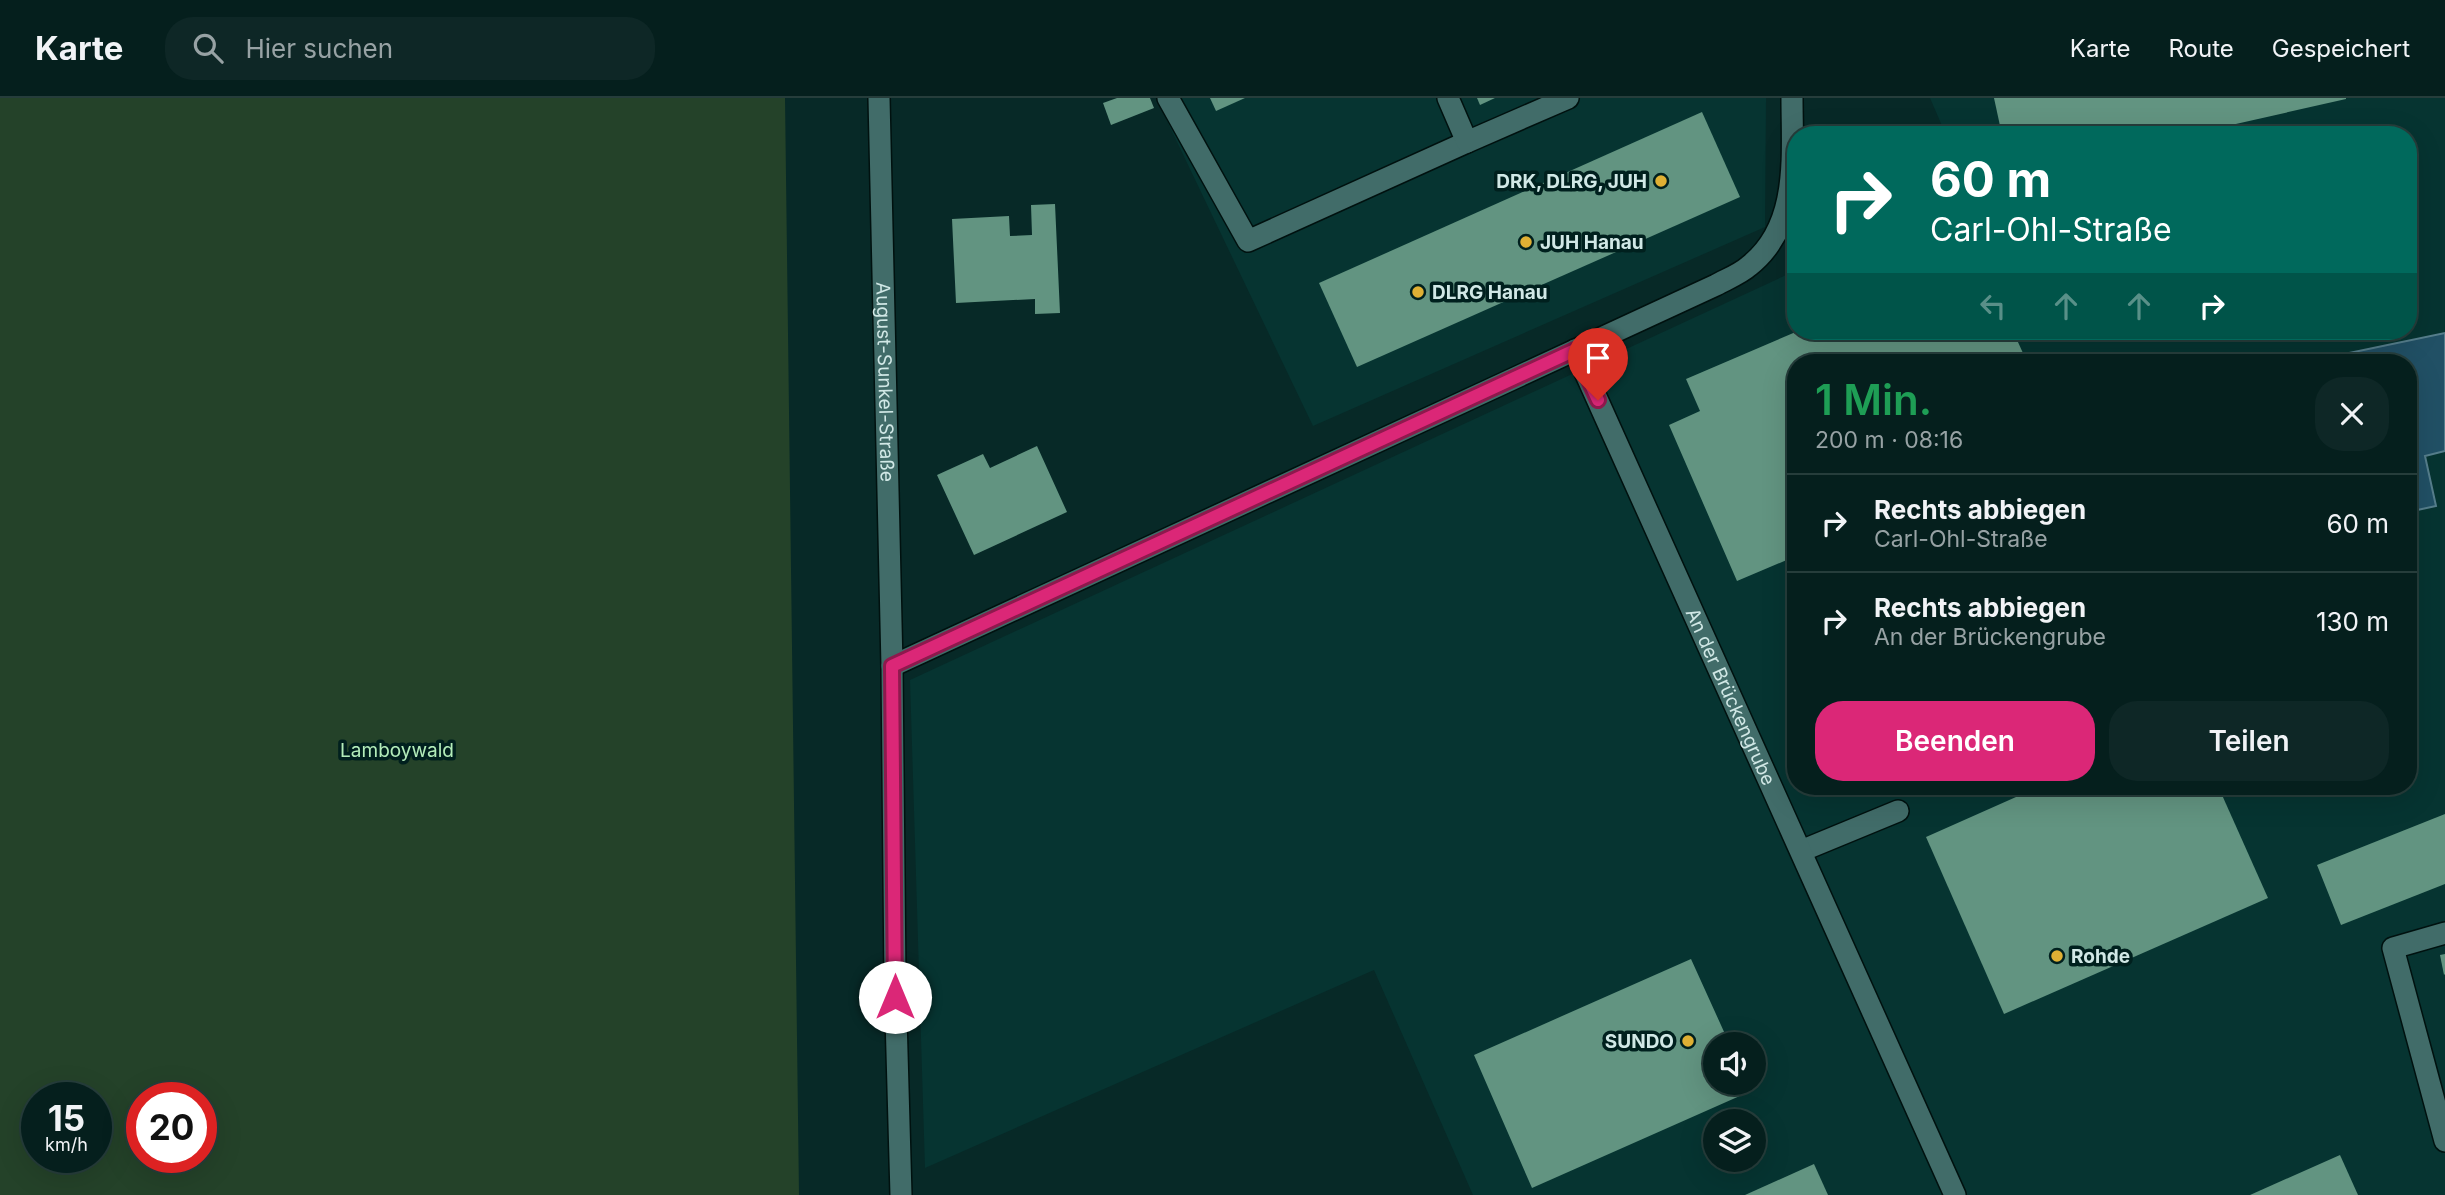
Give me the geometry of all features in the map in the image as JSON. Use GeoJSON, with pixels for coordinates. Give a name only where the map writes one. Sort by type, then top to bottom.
{"type":"FeatureCollection","features":[{"type":"Feature","properties":{"kind":"street","name":"August-Sunkel-Straße"},"geometry":{"type":"LineString","coordinates":[[879,98],[901,1195]]}},
{"type":"Feature","properties":{"kind":"street"},"geometry":{"type":"LineString","coordinates":[[1168,98],[1248,242],[1568,98]]}},
{"type":"Feature","properties":{"kind":"street"},"geometry":{"type":"LineString","coordinates":[[1448,98],[1467,142]]}},
{"type":"Feature","properties":{"kind":"street"},"geometry":{"type":"LineString","coordinates":[[1792,98],[1792,126]]}},
{"type":"Feature","properties":{"kind":"street"},"geometry":{"type":"LineString","coordinates":[[892,666],[1728,279],[1750,266],[1778,233],[1787,206]]}},
{"type":"Feature","properties":{"kind":"street","name":"An der Brückengrube"},"geometry":{"type":"LineString","coordinates":[[1575,350],[1955,1195]]}},
{"type":"Feature","properties":{"kind":"street"},"geometry":{"type":"LineString","coordinates":[[1801,851],[1898,811]]}},
{"type":"Feature","properties":{"kind":"street"},"geometry":{"type":"LineString","coordinates":[[2445,933],[2393,948],[2445,1141]]}},
{"type":"Feature","properties":{"kind":"shaded area"},"geometry":{"type":"Polygon","coordinates":[[[1156,98],[1766,98],[1765,227],[1313,426],[1156,98]]]}},
{"type":"Feature","properties":{"kind":"shaded area"},"geometry":{"type":"Polygon","coordinates":[[[1930,98],[2445,98],[2445,1195],[1473,1195],[1374,970],[925,1168],[910,680],[1787,275],[1787,340],[2417,340],[2417,126],[1942,126],[1930,98]]]}},
{"type":"Feature","properties":{"kind":"green space","name":"Lamboywald"},"geometry":{"type":"Polygon","coordinates":[[[0,98],[785,98],[799,1195],[0,1195],[0,98]]]}},
{"type":"Feature","properties":{"kind":"water"},"geometry":{"type":"Polygon","coordinates":[[[2445,333],[2445,451],[2425,456],[2436,506],[2417,510],[2417,354],[2344,354],[2445,333]]]}},
{"type":"Feature","properties":{"kind":"building"},"geometry":{"type":"Polygon","coordinates":[[[1117,98],[1150,98],[1154,108],[1111,125],[1103,103],[1117,98]]]}},
{"type":"Feature","properties":{"kind":"building"},"geometry":{"type":"Polygon","coordinates":[[[1210,98],[1245,98],[1216,111],[1210,98]]]}},
{"type":"Feature","properties":{"kind":"building"},"geometry":{"type":"Polygon","coordinates":[[[1477,98],[1495,98],[1480,105],[1477,98]]]}},
{"type":"Feature","properties":{"kind":"building"},"geometry":{"type":"Polygon","coordinates":[[[1994,98],[2346,98],[2227,126],[2000,126],[1994,98]]]}},
{"type":"Feature","properties":{"kind":"building"},"geometry":{"type":"Polygon","coordinates":[[[1702,112],[1740,197],[1357,367],[1319,283],[1702,112]]]}},
{"type":"Feature","properties":{"kind":"building"},"geometry":{"type":"Polygon","coordinates":[[[1055,204],[1060,313],[1035,314],[1035,299],[956,303],[952,219],[1009,216],[1010,236],[1032,235],[1031,205],[1055,204]]]}},
{"type":"Feature","properties":{"kind":"building"},"geometry":{"type":"Polygon","coordinates":[[[1787,336],[1787,340],[2017,340],[2023,354],[1787,354],[1787,560],[1737,581],[1669,425],[1700,411],[1686,379],[1787,336]]]}},
{"type":"Feature","properties":{"kind":"building"},"geometry":{"type":"Polygon","coordinates":[[[1037,446],[1067,512],[974,555],[937,475],[983,454],[990,468],[1037,446]]]}},
{"type":"Feature","properties":{"kind":"building","name":"Rohde"},"geometry":{"type":"Polygon","coordinates":[[[2021,795],[2222,795],[2268,898],[2004,1014],[1926,837],[2021,795]]]}},
{"type":"Feature","properties":{"kind":"building"},"geometry":{"type":"Polygon","coordinates":[[[2445,814],[2445,884],[2341,925],[2317,865],[2445,814]]]}},
{"type":"Feature","properties":{"kind":"building"},"geometry":{"type":"Polygon","coordinates":[[[2445,954],[2445,974],[2444,975],[2440,955],[2445,954]]]}},
{"type":"Feature","properties":{"kind":"building"},"geometry":{"type":"Polygon","coordinates":[[[1691,959],[1724,1032],[1703,1032],[1703,1095],[1742,1095],[1710,1109],[1703,1109],[1703,1112],[1532,1188],[1474,1055],[1691,959]]]}},
{"type":"Feature","properties":{"kind":"building"},"geometry":{"type":"Polygon","coordinates":[[[2340,1155],[2358,1195],[2250,1195],[2340,1155]]]}},
{"type":"Feature","properties":{"kind":"building"},"geometry":{"type":"Polygon","coordinates":[[[1814,1164],[1828,1195],[1745,1195],[1814,1164]]]}},
{"type":"Feature","properties":{"kind":"place","name":"DRK, DLRG, JUH"},"geometry":{"type":"Point","coordinates":[1661,181]}},
{"type":"Feature","properties":{"kind":"place","name":"JUH Hanau"},"geometry":{"type":"Point","coordinates":[1526,242]}},
{"type":"Feature","properties":{"kind":"place","name":"DLRG Hanau"},"geometry":{"type":"Point","coordinates":[1418,292]}},
{"type":"Feature","properties":{"kind":"place","name":"Rohde"},"geometry":{"type":"Point","coordinates":[2057,956]}},
{"type":"Feature","properties":{"kind":"place","name":"SUNDO"},"geometry":{"type":"Point","coordinates":[1688,1041]}},
{"type":"Feature","properties":{"kind":"route"},"geometry":{"type":"LineString","coordinates":[[895,997],[892,666],[1575,350],[1598,400]]}}]}
